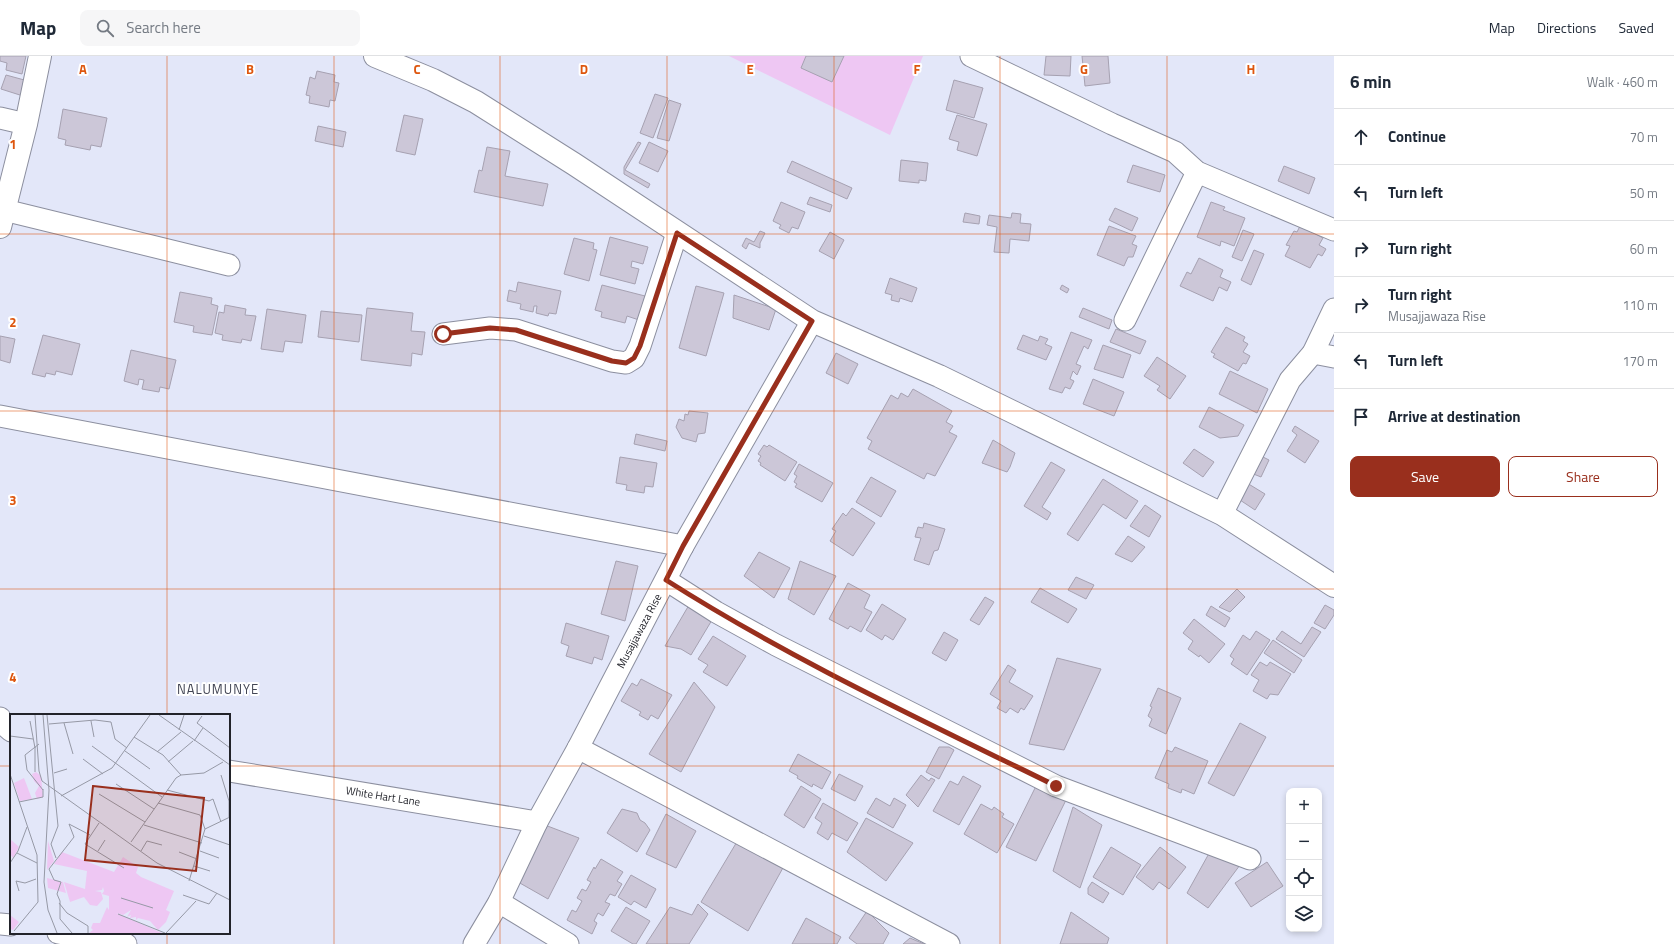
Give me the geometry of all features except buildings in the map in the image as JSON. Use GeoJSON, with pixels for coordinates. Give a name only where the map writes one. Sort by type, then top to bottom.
{"type":"FeatureCollection","features":[{"type":"Feature","properties":{"kind":"street"},"geometry":{"type":"LineString","coordinates":[[40,56],[26,124],[2,219],[229,265]]}},
{"type":"Feature","properties":{"kind":"street"},"geometry":{"type":"LineString","coordinates":[[375,56],[433,80],[476,102],[812,321],[939,376],[1222,514],[1334,586]]}},
{"type":"Feature","properties":{"kind":"street"},"geometry":{"type":"LineString","coordinates":[[971,56],[1112,124],[1175,152],[1197,172],[1334,230]]}},
{"type":"Feature","properties":{"kind":"street"},"geometry":{"type":"LineString","coordinates":[[0,118],[26,124]]}},
{"type":"Feature","properties":{"kind":"street"},"geometry":{"type":"LineString","coordinates":[[1125,320],[1197,172]]}},
{"type":"Feature","properties":{"kind":"street"},"geometry":{"type":"LineString","coordinates":[[443,334],[490,328],[516,330],[612,361],[626,363],[634,358],[640,346],[677,233]]}},
{"type":"Feature","properties":{"kind":"street"},"geometry":{"type":"LineString","coordinates":[[1222,514],[1290,380],[1313,353],[1334,309]]}},
{"type":"Feature","properties":{"kind":"street","name":"Musajjawaza Rise"},"geometry":{"type":"LineString","coordinates":[[474,944],[499,902],[537,822],[578,748],[683,546],[812,321]]}},
{"type":"Feature","properties":{"kind":"street"},"geometry":{"type":"LineString","coordinates":[[1313,353],[1334,357]]}},
{"type":"Feature","properties":{"kind":"street"},"geometry":{"type":"LineString","coordinates":[[0,416],[683,546]]}},
{"type":"Feature","properties":{"kind":"street"},"geometry":{"type":"LineString","coordinates":[[666,580],[716,612],[776,645],[1056,786],[1250,859]]}},
{"type":"Feature","properties":{"kind":"street"},"geometry":{"type":"LineString","coordinates":[[0,718],[2,723],[10,730]]}},
{"type":"Feature","properties":{"kind":"street"},"geometry":{"type":"LineString","coordinates":[[578,748],[949,944]]}},
{"type":"Feature","properties":{"kind":"street","name":"White Hart Lane"},"geometry":{"type":"LineString","coordinates":[[230,771],[537,822]]}},
{"type":"Feature","properties":{"kind":"street"},"geometry":{"type":"LineString","coordinates":[[499,902],[568,944]]}},
{"type":"Feature","properties":{"kind":"street"},"geometry":{"type":"LineString","coordinates":[[0,924],[10,925]]}},
{"type":"Feature","properties":{"kind":"street"},"geometry":{"type":"LineString","coordinates":[[64,934],[126,944]]}},
{"type":"Feature","properties":{"kind":"shaded area"},"geometry":{"type":"Polygon","coordinates":[[[729,56],[923,56],[890,135],[729,56]]]}},
{"type":"Feature","properties":{"kind":"district","name":"NALUMUNYE"},"geometry":{"type":"Point","coordinates":[218,689]}},
{"type":"Feature","properties":{"kind":"route"},"geometry":{"type":"LineString","coordinates":[[443,334],[490,328],[516,330],[612,361],[626,363],[634,358],[640,346],[677,233],[812,321],[683,546],[666,580],[716,612],[776,645],[1056,786]]}}]}
